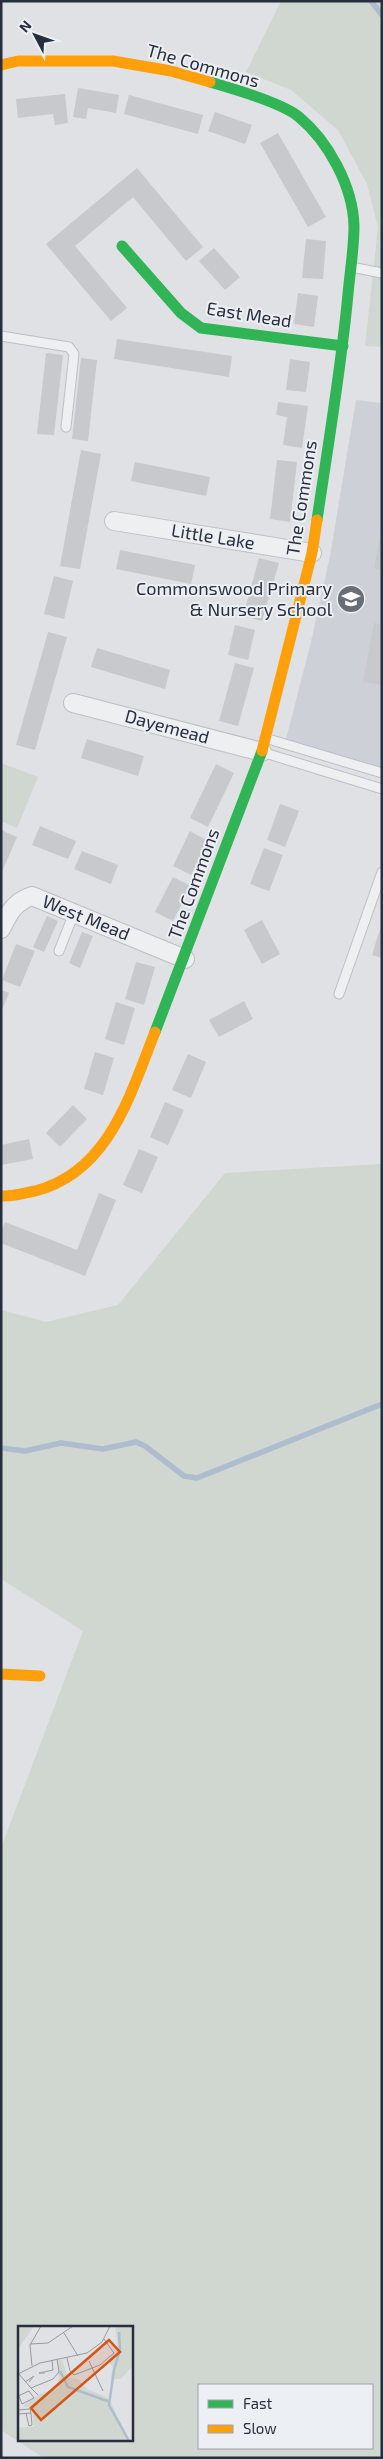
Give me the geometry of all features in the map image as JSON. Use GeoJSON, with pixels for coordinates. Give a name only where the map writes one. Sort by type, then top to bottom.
{"type":"FeatureCollection","features":[{"type":"Feature","properties":{"kind":"street","name":"The Commons"},"geometry":{"type":"LineString","coordinates":[[1,65],[18,60],[113,61],[171,71],[240,91],[296,115],[317,134],[337,166],[348,194],[354,225],[343,346],[312,553],[264,745],[185,959],[119,1122],[88,1163],[54,1186],[9,1197],[1,1196]]}},
{"type":"Feature","properties":{"kind":"street","name":"East Mead"},"geometry":{"type":"LineString","coordinates":[[122,246],[181,313],[201,328],[343,346]]}},
{"type":"Feature","properties":{"kind":"street","name":"Little Lake"},"geometry":{"type":"LineString","coordinates":[[114,521],[312,553]]}},
{"type":"Feature","properties":{"kind":"street","name":"Dayemead"},"geometry":{"type":"LineString","coordinates":[[73,703],[264,745]]}},
{"type":"Feature","properties":{"kind":"street","name":"West Mead"},"geometry":{"type":"LineString","coordinates":[[1,929],[12,907],[32,896],[185,959]]}},
{"type":"Feature","properties":{"kind":"street"},"geometry":{"type":"LineString","coordinates":[[1,1674],[40,1676]]}},
{"type":"Feature","properties":{"kind":"lane"},"geometry":{"type":"LineString","coordinates":[[351,267],[382,273]]}},
{"type":"Feature","properties":{"kind":"lane"},"geometry":{"type":"LineString","coordinates":[[1,336],[69,347],[74,354],[66,427]]}},
{"type":"Feature","properties":{"kind":"lane"},"geometry":{"type":"LineString","coordinates":[[264,745],[382,773]]}},
{"type":"Feature","properties":{"kind":"lane"},"geometry":{"type":"LineString","coordinates":[[264,745],[382,789]]}},
{"type":"Feature","properties":{"kind":"lane"},"geometry":{"type":"LineString","coordinates":[[339,994],[382,872]]}},
{"type":"Feature","properties":{"kind":"lane"},"geometry":{"type":"LineString","coordinates":[[59,952],[74,913]]}},
{"type":"Feature","properties":{"kind":"shaded area"},"geometry":{"type":"Polygon","coordinates":[[[281,1],[382,1],[382,347],[365,346],[378,227],[367,184],[338,130],[291,90],[246,72],[281,1]]]}},
{"type":"Feature","properties":{"kind":"shaded area","name":"Commonswood Primary & Nursery School"},"geometry":{"type":"Polygon","coordinates":[[[356,400],[382,403],[382,775],[284,747],[311,642],[330,556],[356,400]]]}},
{"type":"Feature","properties":{"kind":"shaded area"},"geometry":{"type":"Polygon","coordinates":[[[1,763],[38,777],[17,828],[1,821],[1,763]]]}},
{"type":"Feature","properties":{"kind":"shaded area"},"geometry":{"type":"Polygon","coordinates":[[[382,1164],[382,2458],[44,2458],[19,2442],[132,2442],[132,2326],[18,2326],[18,2441],[1,2430],[1,1848],[83,1631],[1,1579],[1,1310],[46,1322],[118,1305],[225,1173],[382,1164]]]}},
{"type":"Feature","properties":{"kind":"building"},"geometry":{"type":"Polygon","coordinates":[[[78,88],[119,95],[116,113],[88,108],[86,119],[73,117],[78,88]]]}},
{"type":"Feature","properties":{"kind":"building"},"geometry":{"type":"Polygon","coordinates":[[[65,94],[68,123],[55,125],[53,114],[18,118],[16,99],[65,94]]]}},
{"type":"Feature","properties":{"kind":"building"},"geometry":{"type":"Polygon","coordinates":[[[129,95],[203,115],[198,134],[124,114],[129,95]]]}},
{"type":"Feature","properties":{"kind":"building"},"geometry":{"type":"Polygon","coordinates":[[[215,112],[252,125],[245,144],[208,131],[215,112]]]}},
{"type":"Feature","properties":{"kind":"building"},"geometry":{"type":"Polygon","coordinates":[[[278,133],[326,217],[308,227],[260,143],[278,133]]]}},
{"type":"Feature","properties":{"kind":"building"},"geometry":{"type":"Polygon","coordinates":[[[137,168],[203,247],[186,261],[133,197],[75,246],[127,308],[111,321],[46,244],[137,168]]]}},
{"type":"Feature","properties":{"kind":"building"},"geometry":{"type":"Polygon","coordinates":[[[306,239],[326,241],[323,279],[302,278],[306,239]]]}},
{"type":"Feature","properties":{"kind":"building"},"geometry":{"type":"Polygon","coordinates":[[[214,248],[240,277],[225,290],[199,261],[214,248]]]}},
{"type":"Feature","properties":{"kind":"building"},"geometry":{"type":"Polygon","coordinates":[[[298,293],[318,296],[314,327],[294,324],[298,293]]]}},
{"type":"Feature","properties":{"kind":"building"},"geometry":{"type":"Polygon","coordinates":[[[117,339],[232,356],[229,377],[114,359],[117,339]]]}},
{"type":"Feature","properties":{"kind":"building"},"geometry":{"type":"Polygon","coordinates":[[[46,353],[63,355],[54,435],[37,434],[46,353]]]}},
{"type":"Feature","properties":{"kind":"building"},"geometry":{"type":"Polygon","coordinates":[[[81,358],[97,360],[88,441],[72,439],[81,358]]]}},
{"type":"Feature","properties":{"kind":"building"},"geometry":{"type":"Polygon","coordinates":[[[290,359],[310,362],[306,392],[286,390],[290,359]]]}},
{"type":"Feature","properties":{"kind":"building"},"geometry":{"type":"Polygon","coordinates":[[[278,402],[308,406],[302,448],[283,445],[287,417],[276,415],[278,402]]]}},
{"type":"Feature","properties":{"kind":"building"},"geometry":{"type":"Polygon","coordinates":[[[81,450],[101,454],[80,569],[60,566],[81,450]]]}},
{"type":"Feature","properties":{"kind":"building"},"geometry":{"type":"Polygon","coordinates":[[[277,460],[297,462],[290,522],[270,519],[277,460]]]}},
{"type":"Feature","properties":{"kind":"building"},"geometry":{"type":"Polygon","coordinates":[[[135,462],[210,477],[206,496],[131,481],[135,462]]]}},
{"type":"Feature","properties":{"kind":"building"},"geometry":{"type":"Polygon","coordinates":[[[382,531],[382,570],[374,568],[382,531]]]}},
{"type":"Feature","properties":{"kind":"building"},"geometry":{"type":"Polygon","coordinates":[[[120,550],[195,565],[191,584],[116,569],[120,550]]]}},
{"type":"Feature","properties":{"kind":"building"},"geometry":{"type":"Polygon","coordinates":[[[259,558],[279,563],[262,621],[243,616],[259,558]]]}},
{"type":"Feature","properties":{"kind":"building"},"geometry":{"type":"Polygon","coordinates":[[[54,576],[73,581],[64,619],[44,614],[54,576]]]}},
{"type":"Feature","properties":{"kind":"building"},"geometry":{"type":"Polygon","coordinates":[[[374,623],[382,625],[382,685],[363,682],[374,623]]]}},
{"type":"Feature","properties":{"kind":"building"},"geometry":{"type":"Polygon","coordinates":[[[235,625],[255,630],[248,660],[228,655],[235,625]]]}},
{"type":"Feature","properties":{"kind":"building"},"geometry":{"type":"Polygon","coordinates":[[[48,632],[67,637],[35,750],[16,745],[48,632]]]}},
{"type":"Feature","properties":{"kind":"building"},"geometry":{"type":"Polygon","coordinates":[[[97,648],[170,670],[165,689],[91,667],[97,648]]]}},
{"type":"Feature","properties":{"kind":"building"},"geometry":{"type":"Polygon","coordinates":[[[235,663],[254,668],[238,726],[219,721],[235,663]]]}},
{"type":"Feature","properties":{"kind":"building"},"geometry":{"type":"Polygon","coordinates":[[[87,739],[144,756],[138,776],[81,758],[87,739]]]}},
{"type":"Feature","properties":{"kind":"building"},"geometry":{"type":"Polygon","coordinates":[[[216,764],[234,773],[208,827],[190,818],[216,764]]]}},
{"type":"Feature","properties":{"kind":"building"},"geometry":{"type":"Polygon","coordinates":[[[280,804],[299,811],[285,847],[267,840],[280,804]]]}},
{"type":"Feature","properties":{"kind":"building"},"geometry":{"type":"Polygon","coordinates":[[[40,826],[76,841],[68,859],[32,845],[40,826]]]}},
{"type":"Feature","properties":{"kind":"building"},"geometry":{"type":"Polygon","coordinates":[[[1,830],[17,837],[1,874],[1,830]]]}},
{"type":"Feature","properties":{"kind":"building"},"geometry":{"type":"Polygon","coordinates":[[[190,831],[208,841],[191,875],[173,866],[190,831]]]}},
{"type":"Feature","properties":{"kind":"building"},"geometry":{"type":"Polygon","coordinates":[[[264,848],[283,855],[269,891],[250,884],[264,848]]]}},
{"type":"Feature","properties":{"kind":"building"},"geometry":{"type":"Polygon","coordinates":[[[82,851],[118,865],[111,884],[74,869],[82,851]]]}},
{"type":"Feature","properties":{"kind":"building"},"geometry":{"type":"Polygon","coordinates":[[[173,877],[191,886],[173,921],[155,912],[173,877]]]}},
{"type":"Feature","properties":{"kind":"building"},"geometry":{"type":"Polygon","coordinates":[[[47,916],[58,921],[44,952],[33,947],[47,916]]]}},
{"type":"Feature","properties":{"kind":"building"},"geometry":{"type":"Polygon","coordinates":[[[262,920],[280,954],[262,964],[244,930],[262,920]]]}},
{"type":"Feature","properties":{"kind":"building"},"geometry":{"type":"Polygon","coordinates":[[[382,926],[382,958],[372,955],[382,926]]]}},
{"type":"Feature","properties":{"kind":"building"},"geometry":{"type":"Polygon","coordinates":[[[82,932],[93,936],[80,968],[69,963],[82,932]]]}},
{"type":"Feature","properties":{"kind":"building"},"geometry":{"type":"Polygon","coordinates":[[[16,944],[35,951],[20,987],[2,980],[16,944]]]}},
{"type":"Feature","properties":{"kind":"building"},"geometry":{"type":"Polygon","coordinates":[[[136,962],[155,967],[144,1005],[125,999],[136,962]]]}},
{"type":"Feature","properties":{"kind":"building"},"geometry":{"type":"Polygon","coordinates":[[[1,990],[9,993],[1,1012],[1,990]]]}},
{"type":"Feature","properties":{"kind":"building"},"geometry":{"type":"Polygon","coordinates":[[[244,1001],[253,1019],[219,1037],[209,1020],[244,1001]]]}},
{"type":"Feature","properties":{"kind":"building"},"geometry":{"type":"Polygon","coordinates":[[[116,1002],[135,1008],[124,1045],[105,1039],[116,1002]]]}},
{"type":"Feature","properties":{"kind":"building"},"geometry":{"type":"Polygon","coordinates":[[[95,1052],[114,1058],[103,1095],[84,1089],[95,1052]]]}},
{"type":"Feature","properties":{"kind":"building"},"geometry":{"type":"Polygon","coordinates":[[[188,1054],[206,1062],[191,1098],[172,1090],[188,1054]]]}},
{"type":"Feature","properties":{"kind":"building"},"geometry":{"type":"Polygon","coordinates":[[[165,1102],[184,1110],[168,1145],[150,1137],[165,1102]]]}},
{"type":"Feature","properties":{"kind":"building"},"geometry":{"type":"Polygon","coordinates":[[[73,1105],[87,1119],[60,1147],[46,1133],[73,1105]]]}},
{"type":"Feature","properties":{"kind":"building"},"geometry":{"type":"Polygon","coordinates":[[[29,1139],[33,1159],[1,1165],[1,1145],[29,1139]]]}},
{"type":"Feature","properties":{"kind":"building"},"geometry":{"type":"Polygon","coordinates":[[[139,1149],[158,1157],[142,1193],[123,1185],[139,1149]]]}},
{"type":"Feature","properties":{"kind":"building"},"geometry":{"type":"Polygon","coordinates":[[[99,1193],[116,1200],[85,1276],[1,1243],[1,1232],[5,1222],[77,1250],[99,1193]]]}},
{"type":"Feature","properties":{"kind":"waterway"},"geometry":{"type":"LineString","coordinates":[[371,1],[382,15]]}},
{"type":"Feature","properties":{"kind":"waterway"},"geometry":{"type":"LineString","coordinates":[[1,1448],[25,1451],[61,1443],[103,1449],[136,1442],[145,1446],[184,1476],[197,1478],[382,1404]]}},
{"type":"Feature","properties":{"kind":"traffic: fast"},"geometry":{"type":"LineString","coordinates":[[210,82],[270,102],[299,117],[310,127],[329,151],[344,180],[353,211],[353,251],[345,322],[317,520]]}},
{"type":"Feature","properties":{"kind":"traffic: fast"},"geometry":{"type":"LineString","coordinates":[[122,246],[181,313],[201,328],[343,346]]}},
{"type":"Feature","properties":{"kind":"traffic: fast"},"geometry":{"type":"LineString","coordinates":[[155,1032],[262,751]]}},
{"type":"Feature","properties":{"kind":"traffic: slow"},"geometry":{"type":"LineString","coordinates":[[1,65],[18,61],[113,61],[171,71],[210,82]]}},
{"type":"Feature","properties":{"kind":"traffic: slow"},"geometry":{"type":"LineString","coordinates":[[262,751],[312,553],[317,520]]}},
{"type":"Feature","properties":{"kind":"traffic: slow"},"geometry":{"type":"LineString","coordinates":[[1,1196],[35,1191],[60,1181],[81,1167],[99,1149],[126,1105],[155,1032]]}},
{"type":"Feature","properties":{"kind":"traffic: slow"},"geometry":{"type":"LineString","coordinates":[[1,1674],[40,1676]]}},
{"type":"Feature","properties":{"kind":"place","name":"Commonswood Primary & Nursery School"},"geometry":{"type":"Point","coordinates":[351,599]}}]}
